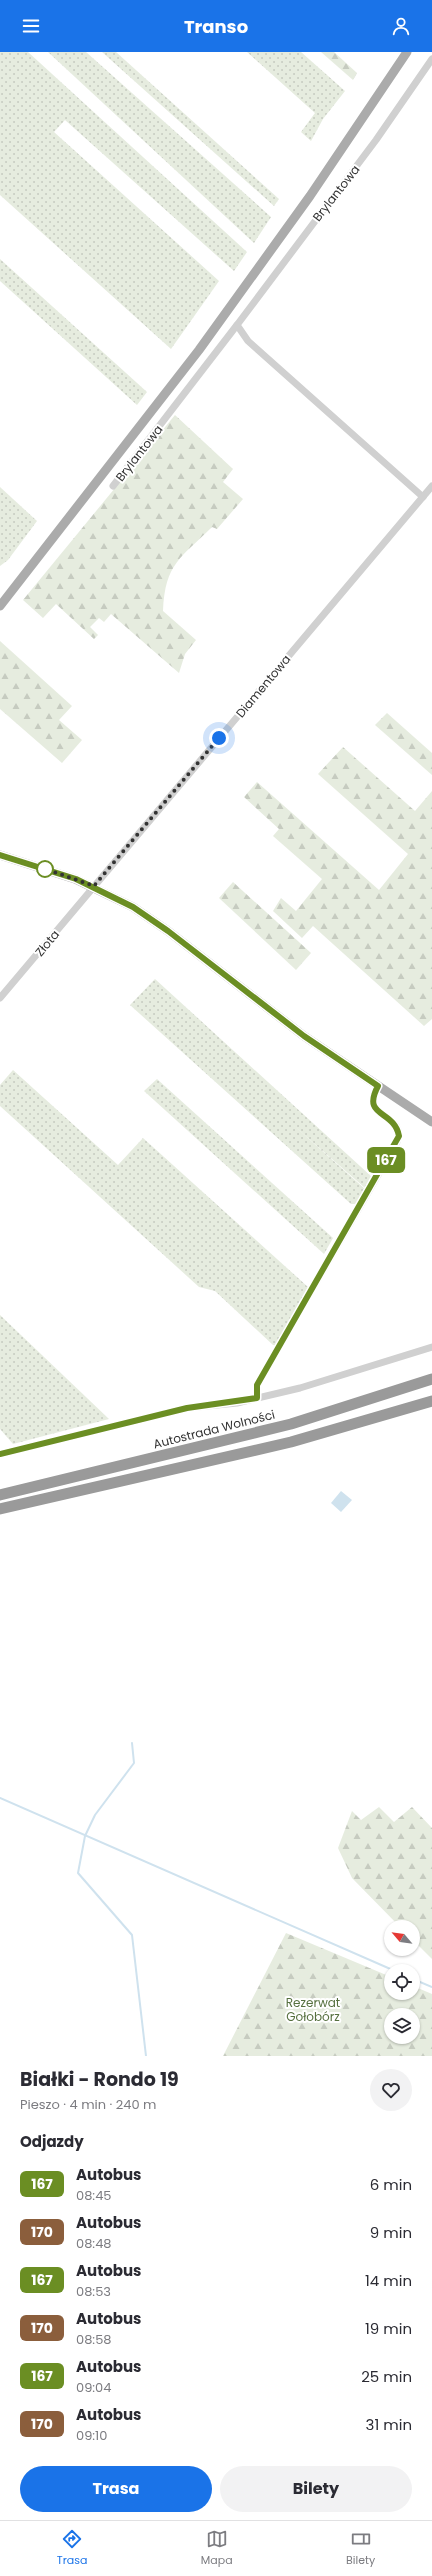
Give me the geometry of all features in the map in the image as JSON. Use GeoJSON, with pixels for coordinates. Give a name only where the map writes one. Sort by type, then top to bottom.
{"type":"FeatureCollection","features":[{"type":"Feature","properties":{"kind":"highway","name":"Autostrada Wolności"},"geometry":{"type":"LineString","coordinates":[[0,1494],[291,1424],[432,1379]]}},
{"type":"Feature","properties":{"kind":"highway"},"geometry":{"type":"LineString","coordinates":[[0,1509],[291,1442],[432,1401]]}},
{"type":"Feature","properties":{"kind":"main road"},"geometry":{"type":"LineString","coordinates":[[0,606],[204,343],[310,196],[407,52]]}},
{"type":"Feature","properties":{"kind":"main road"},"geometry":{"type":"LineString","coordinates":[[0,855],[94,886],[155,922],[304,1036],[432,1122]]}},
{"type":"Feature","properties":{"kind":"street","name":"Brylantowa"},"geometry":{"type":"LineString","coordinates":[[113,486],[237,325],[376,140],[432,59]]}},
{"type":"Feature","properties":{"kind":"street"},"geometry":{"type":"LineString","coordinates":[[237,325],[248,341],[423,497]]}},
{"type":"Feature","properties":{"kind":"street","name":"Diamentowa"},"geometry":{"type":"LineString","coordinates":[[94,886],[432,486]]}},
{"type":"Feature","properties":{"kind":"street","name":"Złota"},"geometry":{"type":"LineString","coordinates":[[0,998],[94,886]]}},
{"type":"Feature","properties":{"kind":"street"},"geometry":{"type":"LineString","coordinates":[[257,1398],[257,1385],[397,1142],[399,1136],[395,1124],[373,1106],[372,1099],[378,1086]]}},
{"type":"Feature","properties":{"kind":"street"},"geometry":{"type":"LineString","coordinates":[[0,1454],[187,1408],[257,1398],[300,1388],[432,1347]]}},
{"type":"Feature","properties":{"kind":"green space"},"geometry":{"type":"Polygon","coordinates":[[[0,52],[28,52],[247,252],[234,271],[65,120],[54,132],[219,281],[171,349],[0,195],[0,52]]]}},
{"type":"Feature","properties":{"kind":"green space"},"geometry":{"type":"Polygon","coordinates":[[[48,52],[86,52],[271,217],[254,243],[48,52]]]}},
{"type":"Feature","properties":{"kind":"green space"},"geometry":{"type":"Polygon","coordinates":[[[102,52],[116,52],[279,199],[274,206],[102,52]]]}},
{"type":"Feature","properties":{"kind":"green space"},"geometry":{"type":"Polygon","coordinates":[[[247,52],[301,52],[345,91],[323,119],[311,141],[301,132],[315,113],[247,52]]]}},
{"type":"Feature","properties":{"kind":"green space"},"geometry":{"type":"Polygon","coordinates":[[[321,52],[334,52],[357,73],[353,80],[321,52]]]}},
{"type":"Feature","properties":{"kind":"green space"},"geometry":{"type":"Polygon","coordinates":[[[0,259],[147,392],[137,405],[0,281],[0,259]]]}},
{"type":"Feature","properties":{"kind":"green space"},"geometry":{"type":"Polygon","coordinates":[[[175,415],[233,469],[223,482],[243,499],[217,529],[212,527],[183,555],[171,572],[167,582],[163,611],[196,640],[185,654],[179,673],[111,614],[104,622],[99,618],[90,627],[98,635],[94,639],[56,604],[43,618],[23,600],[175,415]]]}},
{"type":"Feature","properties":{"kind":"green space"},"geometry":{"type":"Polygon","coordinates":[[[0,487],[37,521],[8,560],[0,566],[0,487]]]}},
{"type":"Feature","properties":{"kind":"green space"},"geometry":{"type":"Polygon","coordinates":[[[0,641],[72,706],[59,720],[82,740],[62,763],[0,709],[0,641]]]}},
{"type":"Feature","properties":{"kind":"green space"},"geometry":{"type":"Polygon","coordinates":[[[387,713],[432,753],[432,775],[375,725],[387,713]]]}},
{"type":"Feature","properties":{"kind":"green space"},"geometry":{"type":"Polygon","coordinates":[[[343,747],[415,811],[432,791],[432,1019],[424,1026],[313,926],[302,938],[273,911],[281,898],[296,911],[322,879],[273,836],[279,829],[244,797],[257,782],[379,890],[408,854],[318,774],[343,747]]]}},
{"type":"Feature","properties":{"kind":"green space"},"geometry":{"type":"Polygon","coordinates":[[[233,882],[311,953],[296,970],[219,898],[233,882]]]}},
{"type":"Feature","properties":{"kind":"green space"},"geometry":{"type":"Polygon","coordinates":[[[155,979],[372,1177],[365,1188],[291,1123],[365,1189],[357,1204],[351,1204],[130,1005],[155,979]]]}},
{"type":"Feature","properties":{"kind":"green space"},"geometry":{"type":"Polygon","coordinates":[[[13,1070],[118,1165],[143,1138],[308,1287],[278,1346],[273,1345],[215,1291],[199,1287],[0,1106],[0,1085],[13,1070]]]}},
{"type":"Feature","properties":{"kind":"green space"},"geometry":{"type":"Polygon","coordinates":[[[157,1079],[333,1238],[324,1254],[144,1091],[157,1079]]]}},
{"type":"Feature","properties":{"kind":"green space"},"geometry":{"type":"Polygon","coordinates":[[[0,1315],[109,1419],[13,1444],[0,1429],[0,1315]]]}},
{"type":"Feature","properties":{"kind":"green space"},"geometry":{"type":"Polygon","coordinates":[[[379,1807],[394,1822],[412,1807],[432,1828],[432,1959],[420,1947],[420,1920],[393,1920],[352,1878],[338,1848],[352,1811],[361,1820],[379,1807]]]}},
{"type":"Feature","properties":{"kind":"green space","name":"Rezerwat Gołobórz"},"geometry":{"type":"Polygon","coordinates":[[[286,1933],[384,1974],[384,2000],[420,2000],[420,1989],[432,1994],[432,2056],[223,2056],[286,1933]]]}},
{"type":"Feature","properties":{"kind":"water"},"geometry":{"type":"Polygon","coordinates":[[[341,1491],[352,1500],[341,1512],[331,1503],[341,1491]]]}},
{"type":"Feature","properties":{"kind":"waterway"},"geometry":{"type":"LineString","coordinates":[[132,1743],[134,1763],[95,1815],[85,1836],[78,1873],[132,1935],[146,2056]]}},
{"type":"Feature","properties":{"kind":"waterway"},"geometry":{"type":"LineString","coordinates":[[0,1798],[384,1966]]}},
{"type":"Feature","properties":{"kind":"waterway"},"geometry":{"type":"LineString","coordinates":[[420,1982],[432,1987]]}},
{"type":"Feature","properties":{"kind":"bus line","name":"167"},"geometry":{"type":"LineString","coordinates":[[0,855],[65,875],[94,886],[123,901],[155,922],[189,946],[304,1036],[378,1086],[372,1099],[373,1106],[395,1124],[399,1136],[397,1142],[257,1385],[257,1398],[237,1403],[187,1408],[0,1454]]}},
{"type":"Feature","properties":{"kind":"route"},"geometry":{"type":"LineString","coordinates":[[45,869],[40,867],[94,886],[219,738]]}}]}
